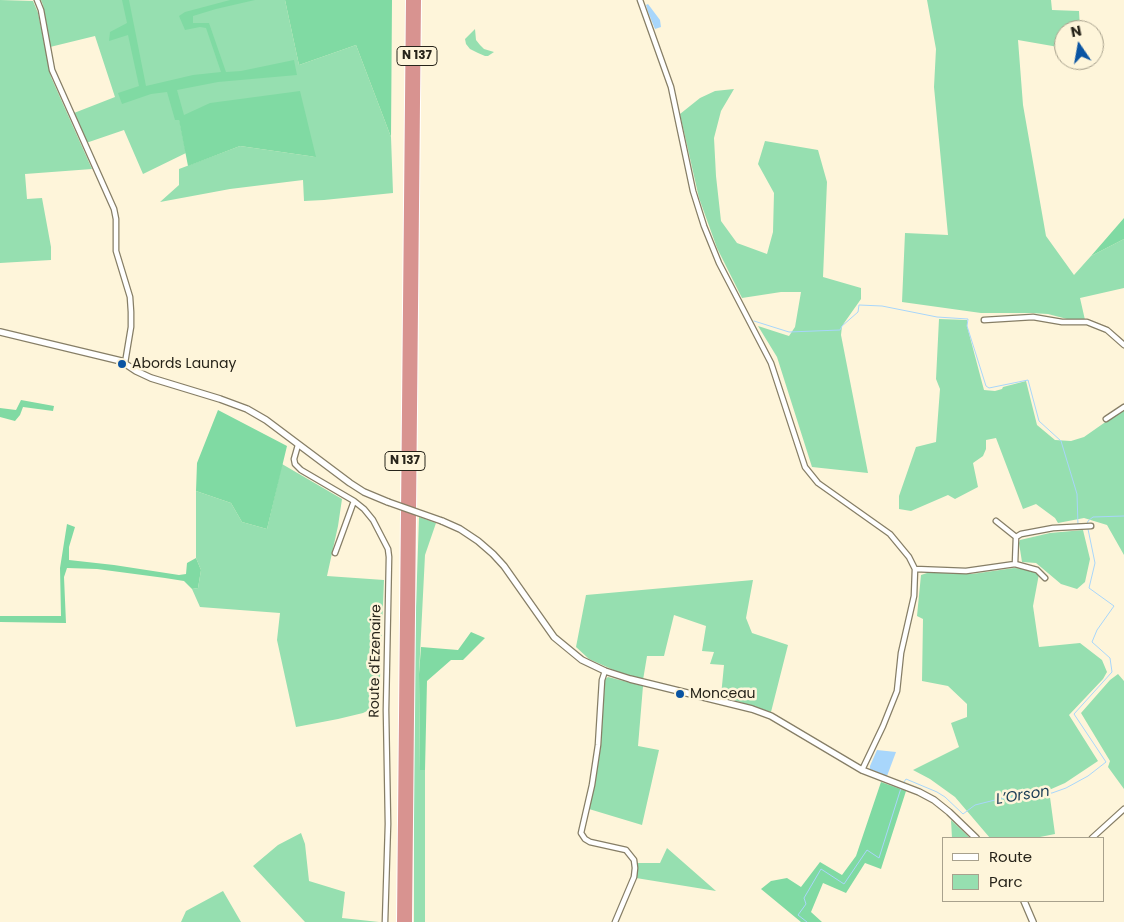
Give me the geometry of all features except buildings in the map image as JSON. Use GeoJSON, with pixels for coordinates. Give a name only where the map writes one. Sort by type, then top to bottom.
{"type":"FeatureCollection","features":[{"type":"Feature","properties":{"kind":"highway","name":"N 137"},"geometry":{"type":"LineString","coordinates":[[401,922],[410,0]]}},
{"type":"Feature","properties":{"kind":"highway","name":"N 137"},"geometry":{"type":"LineString","coordinates":[[408,922],[417,0]]}},
{"type":"Feature","properties":{"kind":"street"},"geometry":{"type":"LineString","coordinates":[[37,0],[41,10],[52,70],[114,209],[116,219],[116,251],[130,297],[131,312],[125,363]]}},
{"type":"Feature","properties":{"kind":"street"},"geometry":{"type":"LineString","coordinates":[[640,0],[671,87],[693,191],[704,226],[719,263],[771,363],[806,467],[818,483],[890,534],[909,557],[915,569],[914,596],[901,653],[897,691],[862,770]]}},
{"type":"Feature","properties":{"kind":"street"},"geometry":{"type":"LineString","coordinates":[[984,320],[1033,317],[1062,322],[1087,322],[1106,330],[1124,345]]}},
{"type":"Feature","properties":{"kind":"street"},"geometry":{"type":"LineString","coordinates":[[0,332],[125,363],[151,378],[220,398],[247,409],[266,420],[364,492],[442,520],[478,541],[504,566],[554,637],[582,660],[604,671],[630,680],[752,708],[771,716],[862,770],[902,785],[934,800],[975,837]]}},
{"type":"Feature","properties":{"kind":"street"},"geometry":{"type":"LineString","coordinates":[[1106,419],[1124,407]]}},
{"type":"Feature","properties":{"kind":"street","name":"Route d'Ezenaire"},"geometry":{"type":"LineString","coordinates":[[298,445],[294,459],[296,464],[301,470],[354,501],[364,509],[373,520],[384,540],[389,556],[386,710],[388,824],[385,922]]}},
{"type":"Feature","properties":{"kind":"street"},"geometry":{"type":"LineString","coordinates":[[335,553],[354,501]]}},
{"type":"Feature","properties":{"kind":"street"},"geometry":{"type":"LineString","coordinates":[[996,521],[1016,538]]}},
{"type":"Feature","properties":{"kind":"street"},"geometry":{"type":"LineString","coordinates":[[1015,564],[1016,538],[1021,534],[1053,528],[1091,526]]}},
{"type":"Feature","properties":{"kind":"street"},"geometry":{"type":"LineString","coordinates":[[915,569],[966,571],[1015,564],[1037,570],[1045,578]]}},
{"type":"Feature","properties":{"kind":"street"},"geometry":{"type":"LineString","coordinates":[[604,671],[598,745],[581,833],[590,842],[626,850],[634,860],[634,877],[615,922]]}},
{"type":"Feature","properties":{"kind":"street"},"geometry":{"type":"LineString","coordinates":[[1093,837],[1124,809]]}},
{"type":"Feature","properties":{"kind":"street"},"geometry":{"type":"LineString","coordinates":[[1024,902],[1033,922]]}},
{"type":"Feature","properties":{"kind":"green space"},"geometry":{"type":"Polygon","coordinates":[[[0,0],[33,1],[38,13],[51,77],[92,169],[25,174],[27,199],[42,198],[51,247],[51,260],[0,263],[0,0]]]}},
{"type":"Feature","properties":{"kind":"green space"},"geometry":{"type":"Polygon","coordinates":[[[41,0],[285,0],[299,65],[356,45],[391,137],[393,193],[304,201],[303,180],[230,189],[160,202],[179,185],[179,169],[240,146],[316,157],[179,118],[186,153],[143,174],[124,130],[86,143],[74,113],[115,97],[95,36],[50,47],[41,0]]]}},
{"type":"Feature","properties":{"kind":"green space"},"geometry":{"type":"Polygon","coordinates":[[[122,0],[129,0],[146,86],[193,75],[221,72],[206,28],[200,27],[185,30],[179,16],[185,12],[230,0],[255,0],[193,16],[193,23],[209,23],[226,72],[241,71],[294,60],[297,75],[218,82],[177,90],[184,115],[210,103],[300,91],[316,157],[240,146],[188,166],[179,120],[175,120],[167,92],[151,94],[122,104],[118,93],[139,86],[128,35],[109,41],[110,32],[127,23],[122,0]]]}},
{"type":"Feature","properties":{"kind":"green space"},"geometry":{"type":"Polygon","coordinates":[[[285,0],[392,0],[391,137],[356,45],[299,65],[285,0]]]}},
{"type":"Feature","properties":{"kind":"green space"},"geometry":{"type":"Polygon","coordinates":[[[927,0],[1051,0],[1052,10],[1079,11],[1079,20],[1054,20],[1054,46],[1018,40],[1023,105],[1046,236],[1074,275],[1091,256],[1124,239],[1124,288],[1080,298],[1085,320],[1067,319],[1048,314],[981,313],[902,302],[905,233],[948,235],[934,87],[936,49],[927,0]]]}},
{"type":"Feature","properties":{"kind":"green space"},"geometry":{"type":"Polygon","coordinates":[[[475,29],[476,40],[480,45],[484,49],[494,52],[488,56],[470,49],[466,44],[465,39],[475,29]]]}},
{"type":"Feature","properties":{"kind":"green space"},"geometry":{"type":"Polygon","coordinates":[[[734,89],[721,111],[714,138],[721,221],[737,243],[767,254],[773,232],[774,193],[758,164],[765,141],[818,150],[827,182],[823,277],[861,288],[861,299],[842,326],[841,335],[868,473],[812,467],[777,357],[758,326],[789,336],[795,327],[801,292],[781,292],[742,298],[717,248],[699,198],[680,114],[700,98],[715,91],[734,89]]]}},
{"type":"Feature","properties":{"kind":"green space"},"geometry":{"type":"Polygon","coordinates":[[[1124,218],[1124,239],[1091,256],[1124,218]]]}},
{"type":"Feature","properties":{"kind":"green space"},"geometry":{"type":"Polygon","coordinates":[[[939,319],[967,320],[984,390],[995,391],[1026,381],[1037,425],[1055,440],[1071,441],[1084,437],[1124,409],[1124,555],[1107,525],[1084,518],[1058,523],[1055,518],[1036,504],[1023,509],[996,438],[986,440],[986,449],[983,456],[973,463],[978,487],[955,499],[948,495],[911,511],[899,509],[899,496],[916,447],[936,442],[940,389],[936,379],[939,319]]]}},
{"type":"Feature","properties":{"kind":"green space"},"geometry":{"type":"Polygon","coordinates":[[[21,400],[54,406],[53,411],[23,407],[15,421],[0,417],[0,408],[16,410],[21,400]]]}},
{"type":"Feature","properties":{"kind":"green space"},"geometry":{"type":"Polygon","coordinates":[[[218,410],[287,446],[267,529],[242,522],[231,503],[196,491],[197,463],[218,410]]]}},
{"type":"Feature","properties":{"kind":"green space"},"geometry":{"type":"Polygon","coordinates":[[[282,464],[342,499],[327,576],[384,580],[379,702],[373,708],[363,713],[296,727],[277,640],[280,613],[200,607],[192,589],[198,588],[201,570],[196,558],[196,491],[231,503],[242,522],[267,529],[282,464]]]}},
{"type":"Feature","properties":{"kind":"green space"},"geometry":{"type":"Polygon","coordinates":[[[419,517],[436,523],[425,555],[419,674],[420,769],[425,770],[425,922],[414,922],[414,667],[419,517]]]}},
{"type":"Feature","properties":{"kind":"green space"},"geometry":{"type":"Polygon","coordinates":[[[67,524],[75,527],[69,547],[69,560],[179,575],[186,574],[187,563],[196,558],[201,570],[198,588],[192,589],[184,581],[165,578],[97,569],[67,568],[64,577],[66,623],[0,622],[0,616],[61,616],[60,568],[67,524]]]}},
{"type":"Feature","properties":{"kind":"green space"},"geometry":{"type":"Polygon","coordinates":[[[1083,530],[1090,559],[1085,582],[1077,589],[1061,584],[1036,563],[1022,562],[1020,540],[1050,533],[1083,530]]]}},
{"type":"Feature","properties":{"kind":"green space"},"geometry":{"type":"Polygon","coordinates":[[[1014,568],[1026,569],[1039,574],[1033,606],[1039,647],[1080,643],[1102,660],[1107,672],[1103,679],[1069,715],[1098,761],[1065,783],[1049,790],[1055,834],[1040,837],[989,837],[955,797],[930,779],[913,770],[959,747],[951,723],[967,717],[967,704],[948,686],[922,681],[923,619],[917,616],[921,575],[930,572],[972,574],[1014,568]]]}},
{"type":"Feature","properties":{"kind":"green space"},"geometry":{"type":"Polygon","coordinates":[[[753,580],[746,618],[752,633],[788,645],[771,712],[721,696],[724,665],[710,664],[714,652],[702,651],[706,626],[674,615],[664,656],[647,656],[643,680],[618,672],[589,659],[576,647],[586,595],[753,580]]]}},
{"type":"Feature","properties":{"kind":"green space"},"geometry":{"type":"Polygon","coordinates":[[[471,632],[485,638],[463,660],[451,660],[427,681],[425,770],[420,770],[419,674],[421,647],[458,650],[471,632]]]}},
{"type":"Feature","properties":{"kind":"green space"},"geometry":{"type":"Polygon","coordinates":[[[1118,674],[1124,681],[1124,789],[1108,767],[1110,761],[1081,713],[1110,680],[1118,674]]]}},
{"type":"Feature","properties":{"kind":"green space"},"geometry":{"type":"Polygon","coordinates":[[[608,677],[643,686],[638,746],[659,750],[642,825],[589,809],[601,746],[604,680],[608,677]]]}},
{"type":"Feature","properties":{"kind":"green space"},"geometry":{"type":"Polygon","coordinates":[[[881,782],[906,791],[881,869],[865,863],[846,893],[823,883],[811,912],[822,922],[801,922],[761,889],[771,881],[787,878],[801,887],[820,862],[842,875],[856,856],[881,782]]]}},
{"type":"Feature","properties":{"kind":"green space"},"geometry":{"type":"Polygon","coordinates":[[[951,820],[969,837],[952,837],[951,820]]]}},
{"type":"Feature","properties":{"kind":"green space"},"geometry":{"type":"Polygon","coordinates":[[[301,833],[305,844],[309,881],[345,892],[342,918],[379,922],[305,922],[253,866],[278,845],[301,833]]]}},
{"type":"Feature","properties":{"kind":"green space"},"geometry":{"type":"Polygon","coordinates":[[[667,848],[716,891],[636,878],[637,863],[660,863],[667,848]]]}},
{"type":"Feature","properties":{"kind":"green space"},"geometry":{"type":"Polygon","coordinates":[[[223,891],[241,922],[181,922],[186,911],[223,891]]]}},
{"type":"Feature","properties":{"kind":"water"},"geometry":{"type":"Polygon","coordinates":[[[648,4],[660,20],[661,27],[655,29],[646,5],[648,4]]]}},
{"type":"Feature","properties":{"kind":"water"},"geometry":{"type":"Polygon","coordinates":[[[877,750],[896,752],[887,776],[870,769],[877,750]]]}},
{"type":"Feature","properties":{"kind":"waterway"},"geometry":{"type":"LineString","coordinates":[[754,321],[789,332],[840,330],[858,312],[859,305],[882,306],[937,317],[968,319],[967,326],[986,386],[989,388],[1028,380],[1039,421],[1061,441],[1077,494],[1078,525]]}},
{"type":"Feature","properties":{"kind":"waterway","name":"L’Orson"},"geometry":{"type":"LineString","coordinates":[[1087,525],[1088,521],[1093,517],[1124,516]]}},
{"type":"Feature","properties":{"kind":"waterway","name":"L’Orson"},"geometry":{"type":"LineString","coordinates":[[904,782],[906,779],[937,792],[963,814],[975,805],[1028,794],[1052,793],[1066,788],[1088,776],[1106,762],[1074,714],[1112,672],[1110,658],[1092,642],[1097,630],[1114,606],[1089,588],[1095,563],[1088,529]]}},
{"type":"Feature","properties":{"kind":"waterway","name":"L’Orson"},"geometry":{"type":"LineString","coordinates":[[807,922],[798,915],[806,904],[804,898],[821,869],[844,884],[867,850],[879,858],[901,788]]}},
{"type":"Feature","properties":{"kind":"place","name":"Abords Launay"},"geometry":{"type":"Point","coordinates":[122,364]}},
{"type":"Feature","properties":{"kind":"place","name":"Monceau"},"geometry":{"type":"Point","coordinates":[680,694]}}]}
